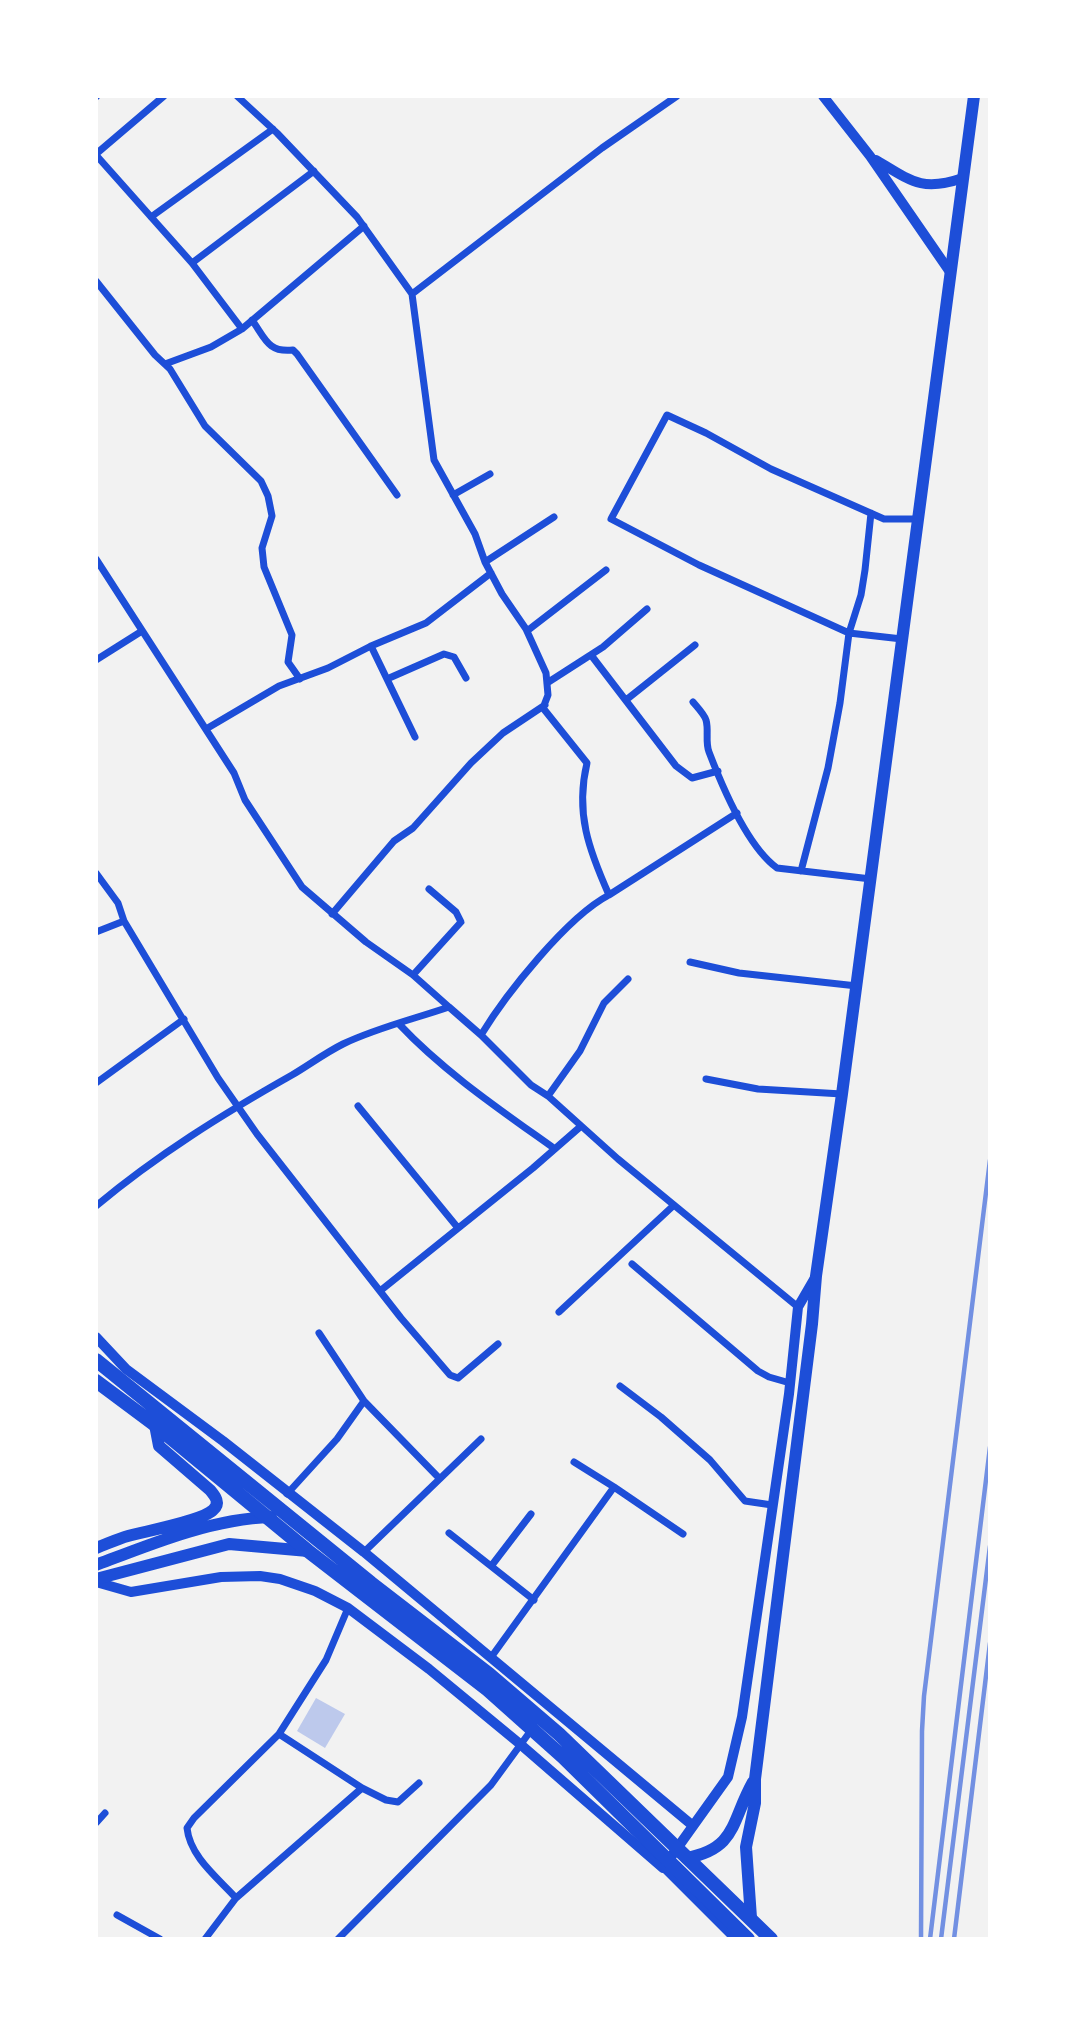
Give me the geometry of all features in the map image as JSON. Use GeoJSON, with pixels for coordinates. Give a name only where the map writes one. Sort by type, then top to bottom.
{"type":"FeatureCollection","features":[{"type":"Feature","properties":{"kind":"main road"},"geometry":{"type":"LineString","coordinates":[[751,1919],[746,1847],[754,1803],[816,1276],[857,986],[974,96]]}},
{"type":"Feature","properties":{"kind":"main road"},"geometry":{"type":"LineString","coordinates":[[96,1360],[371,1583],[489,1674],[559,1734],[771,1939]]}},
{"type":"Feature","properties":{"kind":"main road"},"geometry":{"type":"LineString","coordinates":[[96,1381],[488,1690],[563,1757],[748,1939]]}},
{"type":"Feature","properties":{"kind":"main road"},"geometry":{"type":"LineString","coordinates":[[96,1548],[195,1518],[212,1511],[217,1505],[211,1490],[159,1446],[155,1425]]}},
{"type":"Feature","properties":{"kind":"main road"},"geometry":{"type":"LineString","coordinates":[[96,1565],[239,1520],[289,1516]]}},
{"type":"Feature","properties":{"kind":"main road"},"geometry":{"type":"LineString","coordinates":[[96,1581],[229,1544],[309,1551]]}},
{"type":"Feature","properties":{"kind":"main road"},"geometry":{"type":"LineString","coordinates":[[686,1858],[706,1855],[721,1846],[733,1827],[755,1779]]}},
{"type":"Feature","properties":{"kind":"street"},"geometry":{"type":"LineString","coordinates":[[164,96],[96,155],[192,263],[242,329]]}},
{"type":"Feature","properties":{"kind":"street"},"geometry":{"type":"LineString","coordinates":[[237,96],[273,129],[364,226],[412,294],[434,460],[475,534],[485,562],[527,631],[546,673],[548,695],[544,708],[587,763],[583,780],[582,811],[590,853],[609,895]]}},
{"type":"Feature","properties":{"kind":"street"},"geometry":{"type":"LineString","coordinates":[[412,294],[602,148],[677,96]]}},
{"type":"Feature","properties":{"kind":"street"},"geometry":{"type":"LineString","coordinates":[[823,96],[870,156],[950,272]]}},
{"type":"Feature","properties":{"kind":"street"},"geometry":{"type":"LineString","coordinates":[[151,217],[273,129]]}},
{"type":"Feature","properties":{"kind":"street"},"geometry":{"type":"LineString","coordinates":[[870,156],[908,179],[924,184],[941,185],[963,178]]}},
{"type":"Feature","properties":{"kind":"street"},"geometry":{"type":"LineString","coordinates":[[192,263],[313,171]]}},
{"type":"Feature","properties":{"kind":"street"},"geometry":{"type":"LineString","coordinates":[[165,364],[211,347],[242,329],[364,226]]}},
{"type":"Feature","properties":{"kind":"street"},"geometry":{"type":"LineString","coordinates":[[96,282],[165,364],[205,426],[261,481],[268,496],[272,516],[262,548],[264,567],[292,635],[288,662],[300,679]]}},
{"type":"Feature","properties":{"kind":"street"},"geometry":{"type":"LineString","coordinates":[[253,320],[271,348],[282,352],[293,350],[297,354],[397,495]]}},
{"type":"Feature","properties":{"kind":"street"},"geometry":{"type":"LineString","coordinates":[[902,639],[849,633],[699,565],[611,519],[667,415],[772,469],[884,519],[918,519]]}},
{"type":"Feature","properties":{"kind":"street"},"geometry":{"type":"LineString","coordinates":[[453,495],[490,474]]}},
{"type":"Feature","properties":{"kind":"street"},"geometry":{"type":"LineString","coordinates":[[801,871],[828,768],[849,633],[861,594],[871,513]]}},
{"type":"Feature","properties":{"kind":"street"},"geometry":{"type":"LineString","coordinates":[[485,562],[554,517]]}},
{"type":"Feature","properties":{"kind":"street"},"geometry":{"type":"LineString","coordinates":[[97,564],[206,729],[234,774],[245,800],[302,887],[366,942],[413,975],[481,1035],[531,1085],[548,1096],[580,1127],[673,1206],[798,1307]]}},
{"type":"Feature","properties":{"kind":"street"},"geometry":{"type":"LineString","coordinates":[[527,631],[606,570]]}},
{"type":"Feature","properties":{"kind":"street"},"geometry":{"type":"LineString","coordinates":[[206,729],[279,686],[328,668],[426,622],[491,573]]}},
{"type":"Feature","properties":{"kind":"street"},"geometry":{"type":"LineString","coordinates":[[547,683],[591,655],[647,609]]}},
{"type":"Feature","properties":{"kind":"street"},"geometry":{"type":"LineString","coordinates":[[96,660],[142,631]]}},
{"type":"Feature","properties":{"kind":"street"},"geometry":{"type":"LineString","coordinates":[[626,700],[695,645]]}},
{"type":"Feature","properties":{"kind":"street"},"geometry":{"type":"LineString","coordinates":[[371,646],[415,737]]}},
{"type":"Feature","properties":{"kind":"street"},"geometry":{"type":"LineString","coordinates":[[387,679],[444,654],[454,657],[466,678]]}},
{"type":"Feature","properties":{"kind":"street"},"geometry":{"type":"LineString","coordinates":[[591,655],[676,766],[692,778],[718,771]]}},
{"type":"Feature","properties":{"kind":"street"},"geometry":{"type":"LineString","coordinates":[[693,702],[706,720],[708,749],[737,813],[759,852],[768,862],[777,868],[871,879]]}},
{"type":"Feature","properties":{"kind":"street"},"geometry":{"type":"LineString","coordinates":[[332,914],[394,841],[413,828],[471,763],[503,733],[545,705]]}},
{"type":"Feature","properties":{"kind":"street"},"geometry":{"type":"LineString","coordinates":[[481,1035],[508,996],[553,944],[591,907],[737,813]]}},
{"type":"Feature","properties":{"kind":"street"},"geometry":{"type":"LineString","coordinates":[[96,873],[118,903],[124,921],[237,1106],[380,1290],[454,1378],[458,1378],[498,1344]]}},
{"type":"Feature","properties":{"kind":"street"},"geometry":{"type":"LineString","coordinates":[[413,975],[461,922],[456,912],[429,889]]}},
{"type":"Feature","properties":{"kind":"street"},"geometry":{"type":"LineString","coordinates":[[96,932],[124,921]]}},
{"type":"Feature","properties":{"kind":"street"},"geometry":{"type":"LineString","coordinates":[[690,962],[739,973],[857,986]]}},
{"type":"Feature","properties":{"kind":"street"},"geometry":{"type":"LineString","coordinates":[[548,1096],[580,1051],[604,1003],[628,979]]}},
{"type":"Feature","properties":{"kind":"street"},"geometry":{"type":"LineString","coordinates":[[96,1206],[142,1169],[237,1106],[343,1044],[449,1007]]}},
{"type":"Feature","properties":{"kind":"street"},"geometry":{"type":"LineString","coordinates":[[96,1083],[184,1019]]}},
{"type":"Feature","properties":{"kind":"street"},"geometry":{"type":"LineString","coordinates":[[399,1024],[480,1095],[555,1149]]}},
{"type":"Feature","properties":{"kind":"street"},"geometry":{"type":"LineString","coordinates":[[706,1079],[758,1089],[842,1094]]}},
{"type":"Feature","properties":{"kind":"street"},"geometry":{"type":"LineString","coordinates":[[358,1106],[458,1228]]}},
{"type":"Feature","properties":{"kind":"street"},"geometry":{"type":"LineString","coordinates":[[380,1290],[580,1127]]}},
{"type":"Feature","properties":{"kind":"street"},"geometry":{"type":"LineString","coordinates":[[559,1312],[673,1206]]}},
{"type":"Feature","properties":{"kind":"street"},"geometry":{"type":"LineString","coordinates":[[632,1264],[758,1371],[790,1383]]}},
{"type":"Feature","properties":{"kind":"street"},"geometry":{"type":"LineString","coordinates":[[663,1868],[692,1825],[715,1798],[728,1777],[735,1753],[790,1383],[798,1307],[816,1276]]}},
{"type":"Feature","properties":{"kind":"street"},"geometry":{"type":"LineString","coordinates":[[319,1333],[364,1401],[439,1478]]}},
{"type":"Feature","properties":{"kind":"street"},"geometry":{"type":"LineString","coordinates":[[96,1337],[126,1370],[223,1441],[364,1552],[692,1825]]}},
{"type":"Feature","properties":{"kind":"street"},"geometry":{"type":"LineString","coordinates":[[620,1386],[710,1460],[745,1501],[772,1505]]}},
{"type":"Feature","properties":{"kind":"street"},"geometry":{"type":"LineString","coordinates":[[287,1493],[337,1439],[364,1401]]}},
{"type":"Feature","properties":{"kind":"street"},"geometry":{"type":"LineString","coordinates":[[364,1552],[481,1439]]}},
{"type":"Feature","properties":{"kind":"street"},"geometry":{"type":"LineString","coordinates":[[574,1462],[683,1534]]}},
{"type":"Feature","properties":{"kind":"street"},"geometry":{"type":"LineString","coordinates":[[492,1656],[614,1487]]}},
{"type":"Feature","properties":{"kind":"street"},"geometry":{"type":"LineString","coordinates":[[492,1565],[531,1514]]}},
{"type":"Feature","properties":{"kind":"street"},"geometry":{"type":"LineString","coordinates":[[449,1533],[534,1600]]}},
{"type":"Feature","properties":{"kind":"street"},"geometry":{"type":"LineString","coordinates":[[96,1581],[131,1592],[220,1577],[260,1576],[314,1591],[348,1608],[429,1669],[520,1744],[663,1868],[734,1939]]}},
{"type":"Feature","properties":{"kind":"street"},"geometry":{"type":"LineString","coordinates":[[236,1898],[194,1851],[187,1828],[279,1734],[326,1660],[348,1608]]}},
{"type":"Feature","properties":{"kind":"street"},"geometry":{"type":"LineString","coordinates":[[338,1939],[491,1785],[550,1705]]}},
{"type":"Feature","properties":{"kind":"street"},"geometry":{"type":"LineString","coordinates":[[279,1734],[362,1788],[386,1800],[398,1802],[419,1783]]}},
{"type":"Feature","properties":{"kind":"street"},"geometry":{"type":"LineString","coordinates":[[205,1939],[236,1898],[362,1788]]}},
{"type":"Feature","properties":{"kind":"street"},"geometry":{"type":"LineString","coordinates":[[96,1823],[105,1814]]}},
{"type":"Feature","properties":{"kind":"street"},"geometry":{"type":"LineString","coordinates":[[117,1915],[160,1939]]}},
{"type":"Feature","properties":{"kind":"street"},"geometry":{"type":"LineString","coordinates":[[139,1939],[144,1930]]}},
{"type":"Feature","properties":{"kind":"building"},"geometry":{"type":"Polygon","coordinates":[[[316,1698],[345,1714],[325,1748],[297,1731],[316,1698]]]}},
{"type":"Feature","properties":{"kind":"railway"},"geometry":{"type":"LineString","coordinates":[[921,1939],[924,1696],[990,1160]]}},
{"type":"Feature","properties":{"kind":"railway"},"geometry":{"type":"LineString","coordinates":[[930,1939],[990,1447]]}},
{"type":"Feature","properties":{"kind":"railway"},"geometry":{"type":"LineString","coordinates":[[941,1939],[990,1546]]}},
{"type":"Feature","properties":{"kind":"railway"},"geometry":{"type":"LineString","coordinates":[[954,1939],[990,1643]]}}]}
